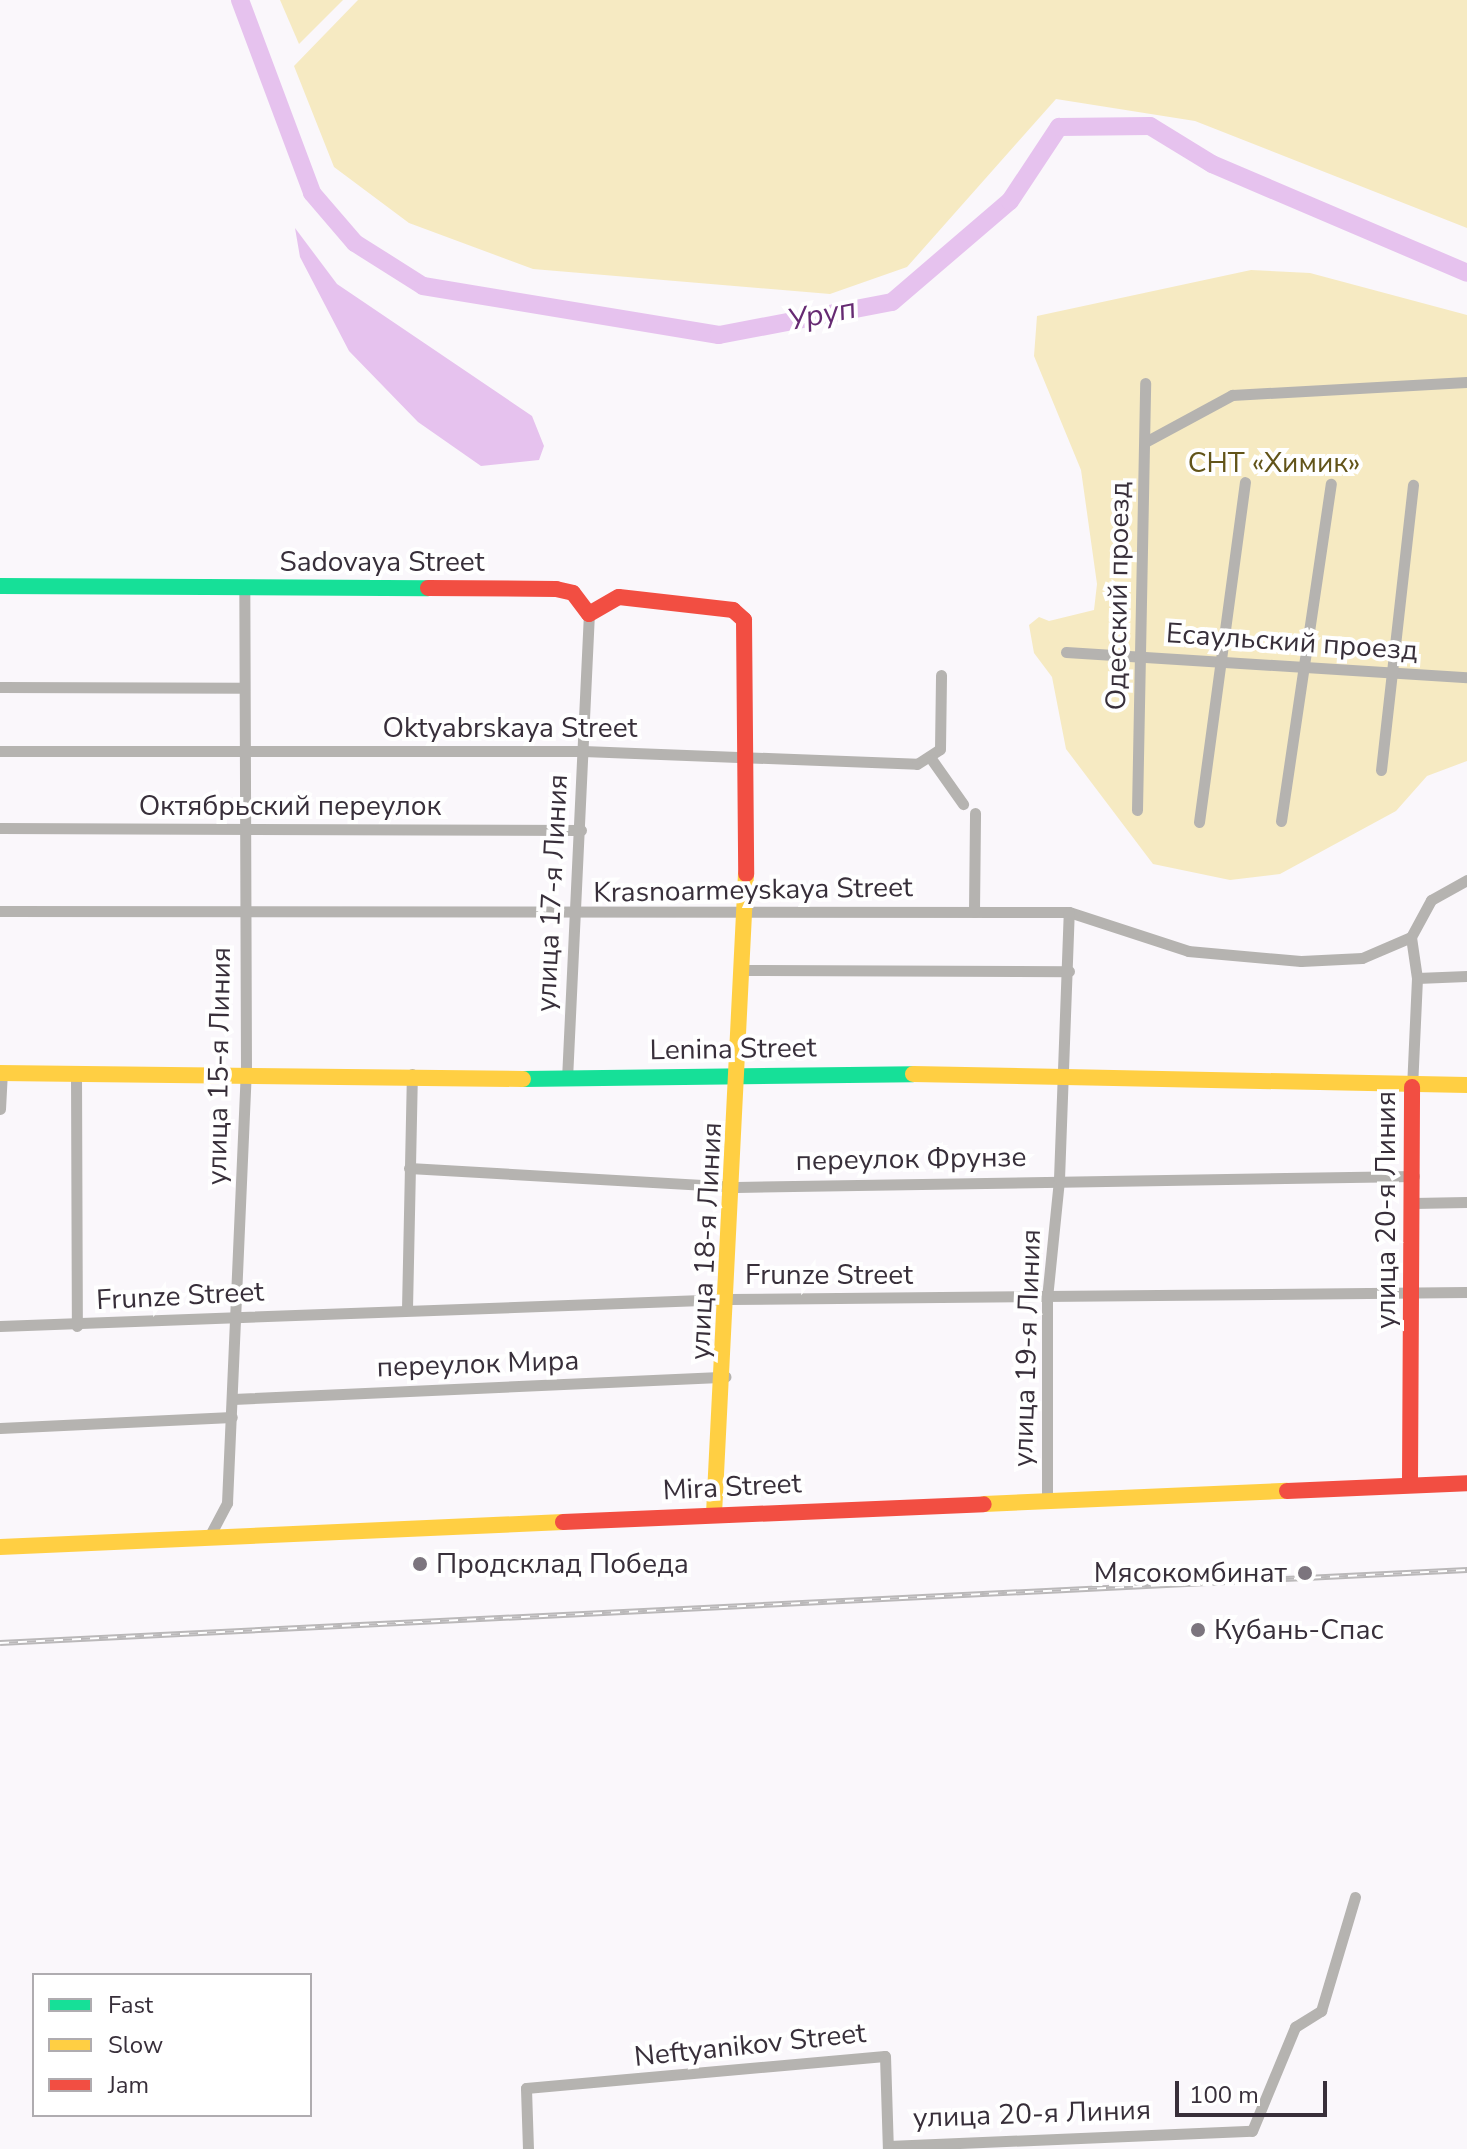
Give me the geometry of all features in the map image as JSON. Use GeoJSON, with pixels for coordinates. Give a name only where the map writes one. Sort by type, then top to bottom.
{"type":"FeatureCollection","features":[{"type":"Feature","properties":{"kind":"main road","name":"Sadovaya Street"},"geometry":{"type":"LineString","coordinates":[[0,586],[556,589],[573,593],[589,614]]}},
{"type":"Feature","properties":{"kind":"main road","name":"улица 18-я Линия"},"geometry":{"type":"LineString","coordinates":[[589,614],[619,597],[733,610],[744,620],[749,753],[740,1074],[726,1377],[714,1514]]}},
{"type":"Feature","properties":{"kind":"main road","name":"Lenina Street"},"geometry":{"type":"LineString","coordinates":[[1,1073],[246,1071],[567,1079],[740,1074],[1064,1072],[1412,1087],[1467,1085]]}},
{"type":"Feature","properties":{"kind":"main road","name":"улица 20-я Линия"},"geometry":{"type":"LineString","coordinates":[[1410,1483],[1414,1176],[1412,1087]]}},
{"type":"Feature","properties":{"kind":"main road","name":"Mira Street"},"geometry":{"type":"LineString","coordinates":[[0,1547],[1047,1498],[1467,1483]]}},
{"type":"Feature","properties":{"kind":"street"},"geometry":{"type":"LineString","coordinates":[[1147,441],[1232,395],[1467,382]]}},
{"type":"Feature","properties":{"kind":"street","name":"Одесский проезд"},"geometry":{"type":"LineString","coordinates":[[1137,810],[1147,441],[1145,383]]}},
{"type":"Feature","properties":{"kind":"street"},"geometry":{"type":"LineString","coordinates":[[1199,822],[1245,482]]}},
{"type":"Feature","properties":{"kind":"street"},"geometry":{"type":"LineString","coordinates":[[1281,821],[1331,484]]}},
{"type":"Feature","properties":{"kind":"street"},"geometry":{"type":"LineString","coordinates":[[1381,770],[1413,485]]}},
{"type":"Feature","properties":{"kind":"street","name":"улица 15-я Линия"},"geometry":{"type":"LineString","coordinates":[[208,1539],[227,1503],[246,1071],[244,588]]}},
{"type":"Feature","properties":{"kind":"street","name":"улица 17-я Линия"},"geometry":{"type":"LineString","coordinates":[[567,1079],[589,614]]}},
{"type":"Feature","properties":{"kind":"street","name":"Есаульский проезд"},"geometry":{"type":"LineString","coordinates":[[1066,652],[1467,677]]}},
{"type":"Feature","properties":{"kind":"street"},"geometry":{"type":"LineString","coordinates":[[941,675],[940,749],[932,760],[963,804]]}},
{"type":"Feature","properties":{"kind":"street"},"geometry":{"type":"LineString","coordinates":[[0,687],[244,688]]}},
{"type":"Feature","properties":{"kind":"street","name":"Oktyabrskaya Street"},"geometry":{"type":"LineString","coordinates":[[0,751],[583,751],[932,760]]}},
{"type":"Feature","properties":{"kind":"street"},"geometry":{"type":"LineString","coordinates":[[974,912],[975,813]]}},
{"type":"Feature","properties":{"kind":"street","name":"Октябрьский переулок"},"geometry":{"type":"LineString","coordinates":[[0,828],[581,830]]}},
{"type":"Feature","properties":{"kind":"street"},"geometry":{"type":"LineString","coordinates":[[1411,937],[1431,900],[1467,880]]}},
{"type":"Feature","properties":{"kind":"street","name":"Krasnoarmeyskaya Street"},"geometry":{"type":"LineString","coordinates":[[0,911],[245,911],[577,917],[743,912],[1069,912],[1188,951],[1301,961],[1362,958],[1411,937]]}},
{"type":"Feature","properties":{"kind":"street","name":"улица 19-я Линия"},"geometry":{"type":"LineString","coordinates":[[1047,1498],[1047,1298],[1059,1179],[1069,912]]}},
{"type":"Feature","properties":{"kind":"street","name":"улица 20-я Линия"},"geometry":{"type":"LineString","coordinates":[[1411,937],[1417,978],[1412,1087]]}},
{"type":"Feature","properties":{"kind":"street"},"geometry":{"type":"LineString","coordinates":[[742,970],[1069,971]]}},
{"type":"Feature","properties":{"kind":"street"},"geometry":{"type":"LineString","coordinates":[[1417,978],[1467,976]]}},
{"type":"Feature","properties":{"kind":"street"},"geometry":{"type":"LineString","coordinates":[[76,1072],[77,1326]]}},
{"type":"Feature","properties":{"kind":"street"},"geometry":{"type":"LineString","coordinates":[[0,1109],[1,1073]]}},
{"type":"Feature","properties":{"kind":"street"},"geometry":{"type":"LineString","coordinates":[[407,1309],[412,1074]]}},
{"type":"Feature","properties":{"kind":"street","name":"переулок Фрунзе"},"geometry":{"type":"LineString","coordinates":[[409,1168],[736,1187],[1059,1179],[1414,1176]]}},
{"type":"Feature","properties":{"kind":"street"},"geometry":{"type":"LineString","coordinates":[[1413,1203],[1467,1202]]}},
{"type":"Feature","properties":{"kind":"street","name":"Frunze Street"},"geometry":{"type":"LineString","coordinates":[[0,1326],[77,1326],[234,1316],[729,1299],[1467,1292]]}},
{"type":"Feature","properties":{"kind":"street","name":"переулок Мира"},"geometry":{"type":"LineString","coordinates":[[233,1399],[726,1377]]}},
{"type":"Feature","properties":{"kind":"street"},"geometry":{"type":"LineString","coordinates":[[0,1428],[232,1417]]}},
{"type":"Feature","properties":{"kind":"street","name":"улица 20-я Линия"},"geometry":{"type":"LineString","coordinates":[[888,2148],[1252,2131],[1295,2027],[1321,2011],[1355,1897]]}},
{"type":"Feature","properties":{"kind":"street","name":"Neftyanikov Street"},"geometry":{"type":"LineString","coordinates":[[528,2149],[526,2088],[885,2056],[888,2148]]}},
{"type":"Feature","properties":{"kind":"green space"},"geometry":{"type":"Polygon","coordinates":[[[280,0],[343,0],[299,44],[280,0]]]}},
{"type":"Feature","properties":{"kind":"green space"},"geometry":{"type":"Polygon","coordinates":[[[358,0],[1467,0],[1467,228],[1195,121],[1056,99],[907,267],[830,294],[533,269],[409,223],[334,167],[294,66],[358,0]]]}},
{"type":"Feature","properties":{"kind":"green space","name":"СНТ «Химик»"},"geometry":{"type":"Polygon","coordinates":[[[1251,270],[1310,273],[1467,315],[1467,761],[1427,776],[1396,811],[1280,874],[1230,880],[1153,864],[1066,749],[1052,677],[1034,653],[1029,625],[1039,617],[1049,621],[1094,610],[1097,584],[1081,470],[1034,356],[1037,316],[1251,270]]]}},
{"type":"Feature","properties":{"kind":"shaded area"},"geometry":{"type":"Polygon","coordinates":[[[295,228],[337,284],[532,416],[544,446],[539,460],[481,466],[418,422],[349,351],[300,257],[295,228]]]}},
{"type":"Feature","properties":{"kind":"waterway","name":"Уруп"},"geometry":{"type":"LineString","coordinates":[[240,0],[312,193],[355,243],[423,286],[719,335],[892,302],[1010,201],[1059,127],[1150,126],[1212,164],[1467,273]]}},
{"type":"Feature","properties":{"kind":"railway"},"geometry":{"type":"LineString","coordinates":[[0,1643],[1467,1570]]}},
{"type":"Feature","properties":{"kind":"traffic: fast"},"geometry":{"type":"LineString","coordinates":[[0,586],[428,588]]}},
{"type":"Feature","properties":{"kind":"traffic: fast"},"geometry":{"type":"LineString","coordinates":[[523,1079],[913,1074]]}},
{"type":"Feature","properties":{"kind":"traffic: slow"},"geometry":{"type":"LineString","coordinates":[[714,1514],[746,874]]}},
{"type":"Feature","properties":{"kind":"traffic: slow"},"geometry":{"type":"LineString","coordinates":[[0,1073],[523,1079]]}},
{"type":"Feature","properties":{"kind":"traffic: slow"},"geometry":{"type":"LineString","coordinates":[[913,1074],[1467,1085]]}},
{"type":"Feature","properties":{"kind":"traffic: slow"},"geometry":{"type":"LineString","coordinates":[[984,1504],[1287,1491]]}},
{"type":"Feature","properties":{"kind":"traffic: slow"},"geometry":{"type":"LineString","coordinates":[[0,1547],[563,1522]]}},
{"type":"Feature","properties":{"kind":"traffic: jam"},"geometry":{"type":"LineString","coordinates":[[428,588],[556,589],[573,593],[589,614],[619,597],[733,610],[744,620],[746,874]]}},
{"type":"Feature","properties":{"kind":"traffic: jam"},"geometry":{"type":"LineString","coordinates":[[1410,1483],[1412,1087]]}},
{"type":"Feature","properties":{"kind":"traffic: jam"},"geometry":{"type":"LineString","coordinates":[[1287,1491],[1467,1483]]}},
{"type":"Feature","properties":{"kind":"traffic: jam"},"geometry":{"type":"LineString","coordinates":[[563,1522],[984,1504]]}},
{"type":"Feature","properties":{"kind":"place","name":"Продсклад Победа"},"geometry":{"type":"Point","coordinates":[420,1564]}},
{"type":"Feature","properties":{"kind":"place","name":"Мясокомбинат"},"geometry":{"type":"Point","coordinates":[1305,1573]}},
{"type":"Feature","properties":{"kind":"place","name":"Кубань-Спас"},"geometry":{"type":"Point","coordinates":[1198,1630]}}]}
